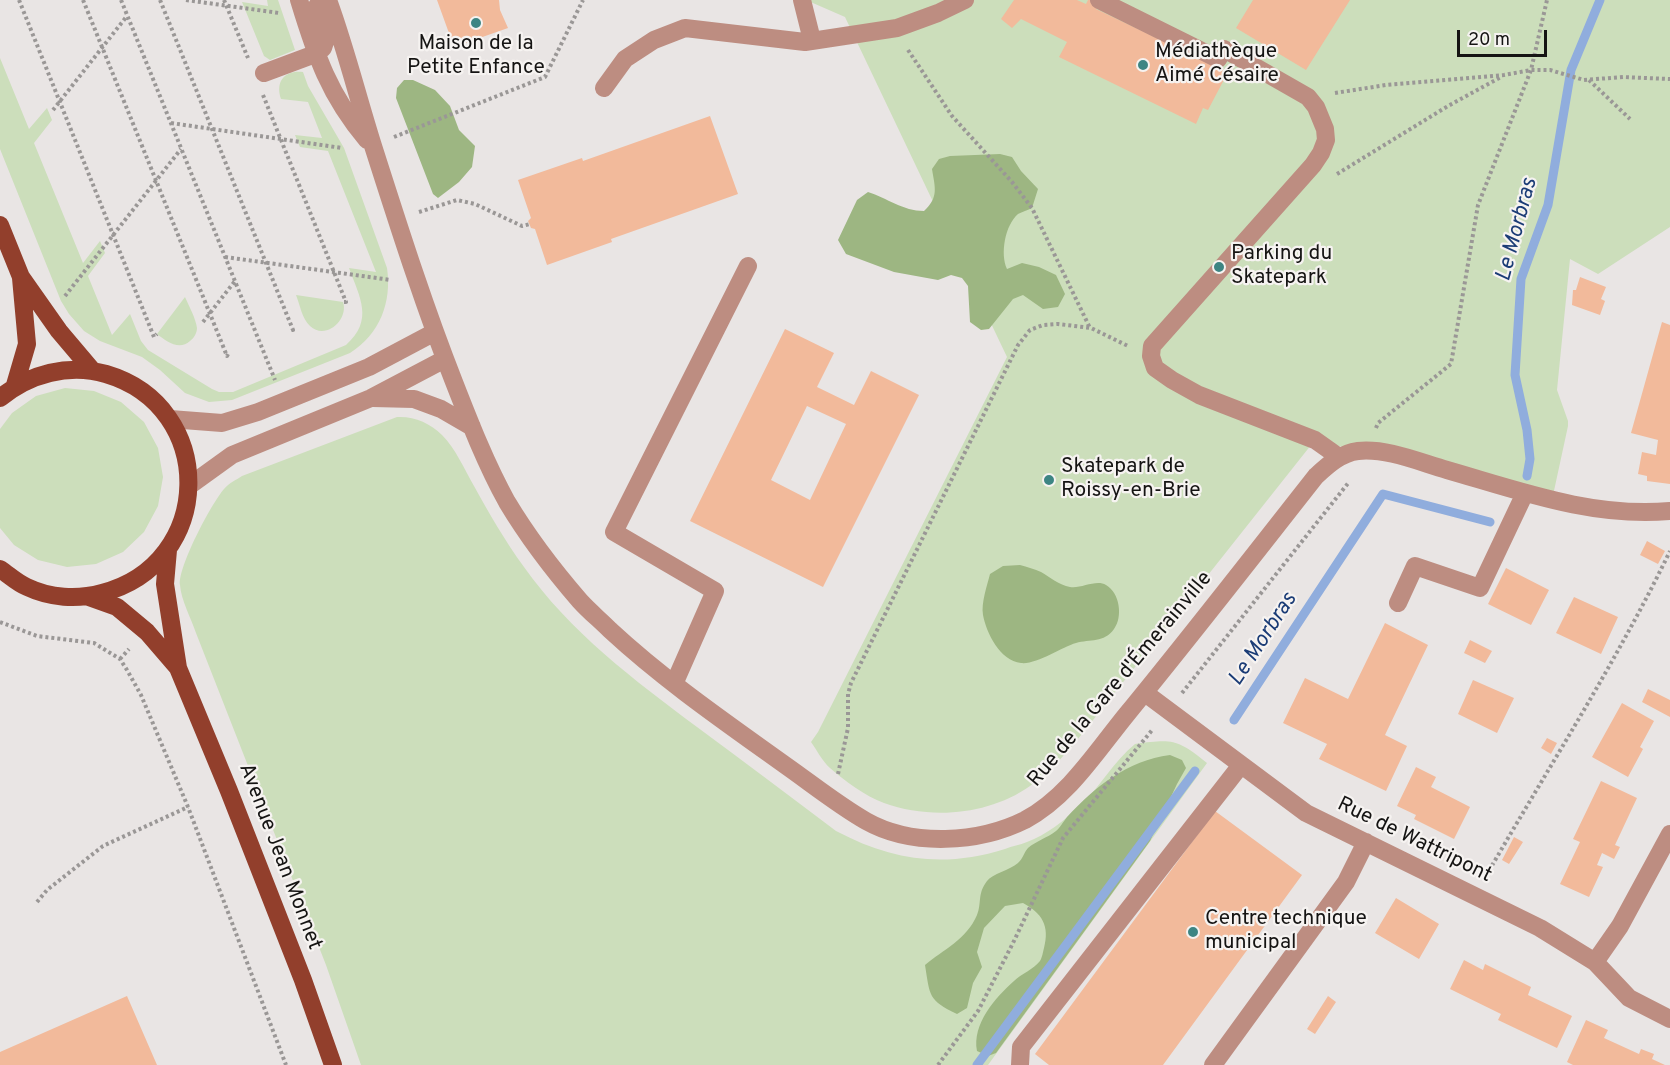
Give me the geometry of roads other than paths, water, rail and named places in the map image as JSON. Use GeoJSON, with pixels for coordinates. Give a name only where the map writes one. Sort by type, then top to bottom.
{"type":"FeatureCollection","features":[{"type":"Feature","properties":{"kind":"main road"},"geometry":{"type":"LineString","coordinates":[[0,225],[21,277],[59,331],[92,370]]}},
{"type":"Feature","properties":{"kind":"main road"},"geometry":{"type":"LineString","coordinates":[[15,385],[27,344],[21,277]]}},
{"type":"Feature","properties":{"kind":"main road"},"geometry":{"type":"LineString","coordinates":[[0,398],[15,385],[52,371],[92,370],[123,379],[149,396],[170,419],[181,440],[188,462],[189,486],[184,520],[168,550],[146,573],[119,589],[89,597],[57,596],[26,587],[0,569]]}},
{"type":"Feature","properties":{"kind":"main road","name":"Avenue Jean Monnet"},"geometry":{"type":"LineString","coordinates":[[168,550],[165,584],[178,668],[229,791],[333,1065]]}},
{"type":"Feature","properties":{"kind":"main road","name":"Avenue Jean Monnet"},"geometry":{"type":"LineString","coordinates":[[89,597],[117,607],[147,632],[178,668]]}},
{"type":"Feature","properties":{"kind":"street"},"geometry":{"type":"LineString","coordinates":[[264,73],[315,54],[323,48],[327,39],[315,0]]}},
{"type":"Feature","properties":{"kind":"street","name":"Rue de la Gare d'Émerainville"},"geometry":{"type":"LineString","coordinates":[[328,0],[344,46],[372,146],[435,332],[472,428],[507,502],[543,555],[583,604],[629,647],[674,684],[870,824],[907,836],[958,838],[996,831],[1022,821],[1044,808],[1062,793],[1144,693],[1316,476],[1339,457],[1354,451],[1370,450],[1401,457],[1525,493],[1585,507],[1627,513],[1670,511]]}},
{"type":"Feature","properties":{"kind":"street"},"geometry":{"type":"LineString","coordinates":[[802,0],[812,40]]}},
{"type":"Feature","properties":{"kind":"street"},"geometry":{"type":"LineString","coordinates":[[604,88],[625,59],[654,40],[685,28],[805,42],[897,28],[965,0]]}},
{"type":"Feature","properties":{"kind":"street"},"geometry":{"type":"LineString","coordinates":[[1100,0],[1218,59],[1224,49],[1308,97],[1316,107],[1325,129],[1326,140],[1321,153],[1313,165],[1152,346],[1151,356],[1155,368],[1199,395],[1316,440],[1339,457]]}},
{"type":"Feature","properties":{"kind":"street"},"geometry":{"type":"LineString","coordinates":[[294,7],[340,105],[372,146]]}},
{"type":"Feature","properties":{"kind":"street"},"geometry":{"type":"LineString","coordinates":[[674,684],[715,591],[614,532],[748,266]]}},
{"type":"Feature","properties":{"kind":"street"},"geometry":{"type":"LineString","coordinates":[[170,419],[222,423],[283,402],[369,367],[435,332]]}},
{"type":"Feature","properties":{"kind":"street"},"geometry":{"type":"LineString","coordinates":[[189,486],[232,455],[371,398],[445,359]]}},
{"type":"Feature","properties":{"kind":"street"},"geometry":{"type":"LineString","coordinates":[[371,398],[414,399],[441,409],[472,428]]}},
{"type":"Feature","properties":{"kind":"street"},"geometry":{"type":"LineString","coordinates":[[1398,603],[1415,566],[1480,588],[1525,493]]}},
{"type":"Feature","properties":{"kind":"street","name":"Rue de Wattripont"},"geometry":{"type":"LineString","coordinates":[[1144,693],[1305,813],[1540,928],[1595,962],[1629,998],[1670,1019]]}},
{"type":"Feature","properties":{"kind":"street"},"geometry":{"type":"LineString","coordinates":[[1020,1065],[1021,1047],[1241,765]]}},
{"type":"Feature","properties":{"kind":"street"},"geometry":{"type":"LineString","coordinates":[[1595,962],[1620,926],[1670,834]]}},
{"type":"Feature","properties":{"kind":"street"},"geometry":{"type":"LineString","coordinates":[[1214,1065],[1346,882],[1366,842]]}},
{"type":"Feature","properties":{"kind":"waterway","name":"Le Morbras"},"geometry":{"type":"LineString","coordinates":[[1527,476],[1530,459],[1527,430],[1515,375],[1521,279],[1548,205],[1571,70],[1600,0]]}},
{"type":"Feature","properties":{"kind":"waterway","name":"Le Morbras"},"geometry":{"type":"LineString","coordinates":[[1234,720],[1383,494],[1490,522]]}},
{"type":"Feature","properties":{"kind":"waterway","name":"Le Morbras"},"geometry":{"type":"LineString","coordinates":[[977,1065],[1195,771]]}},
{"type":"Feature","properties":{"kind":"place","name":"Maison de la Petite Enfance"},"geometry":{"type":"Point","coordinates":[476,23]}},
{"type":"Feature","properties":{"kind":"place","name":"Médiathèque Aimé Césaire"},"geometry":{"type":"Point","coordinates":[1143,65]}},
{"type":"Feature","properties":{"kind":"place","name":"Parking du Skatepark"},"geometry":{"type":"Point","coordinates":[1219,267]}},
{"type":"Feature","properties":{"kind":"place","name":"Skatepark de Roissy-en-Brie"},"geometry":{"type":"Point","coordinates":[1049,480]}},
{"type":"Feature","properties":{"kind":"place","name":"Centre technique municipal"},"geometry":{"type":"Point","coordinates":[1193,932]}}]}
